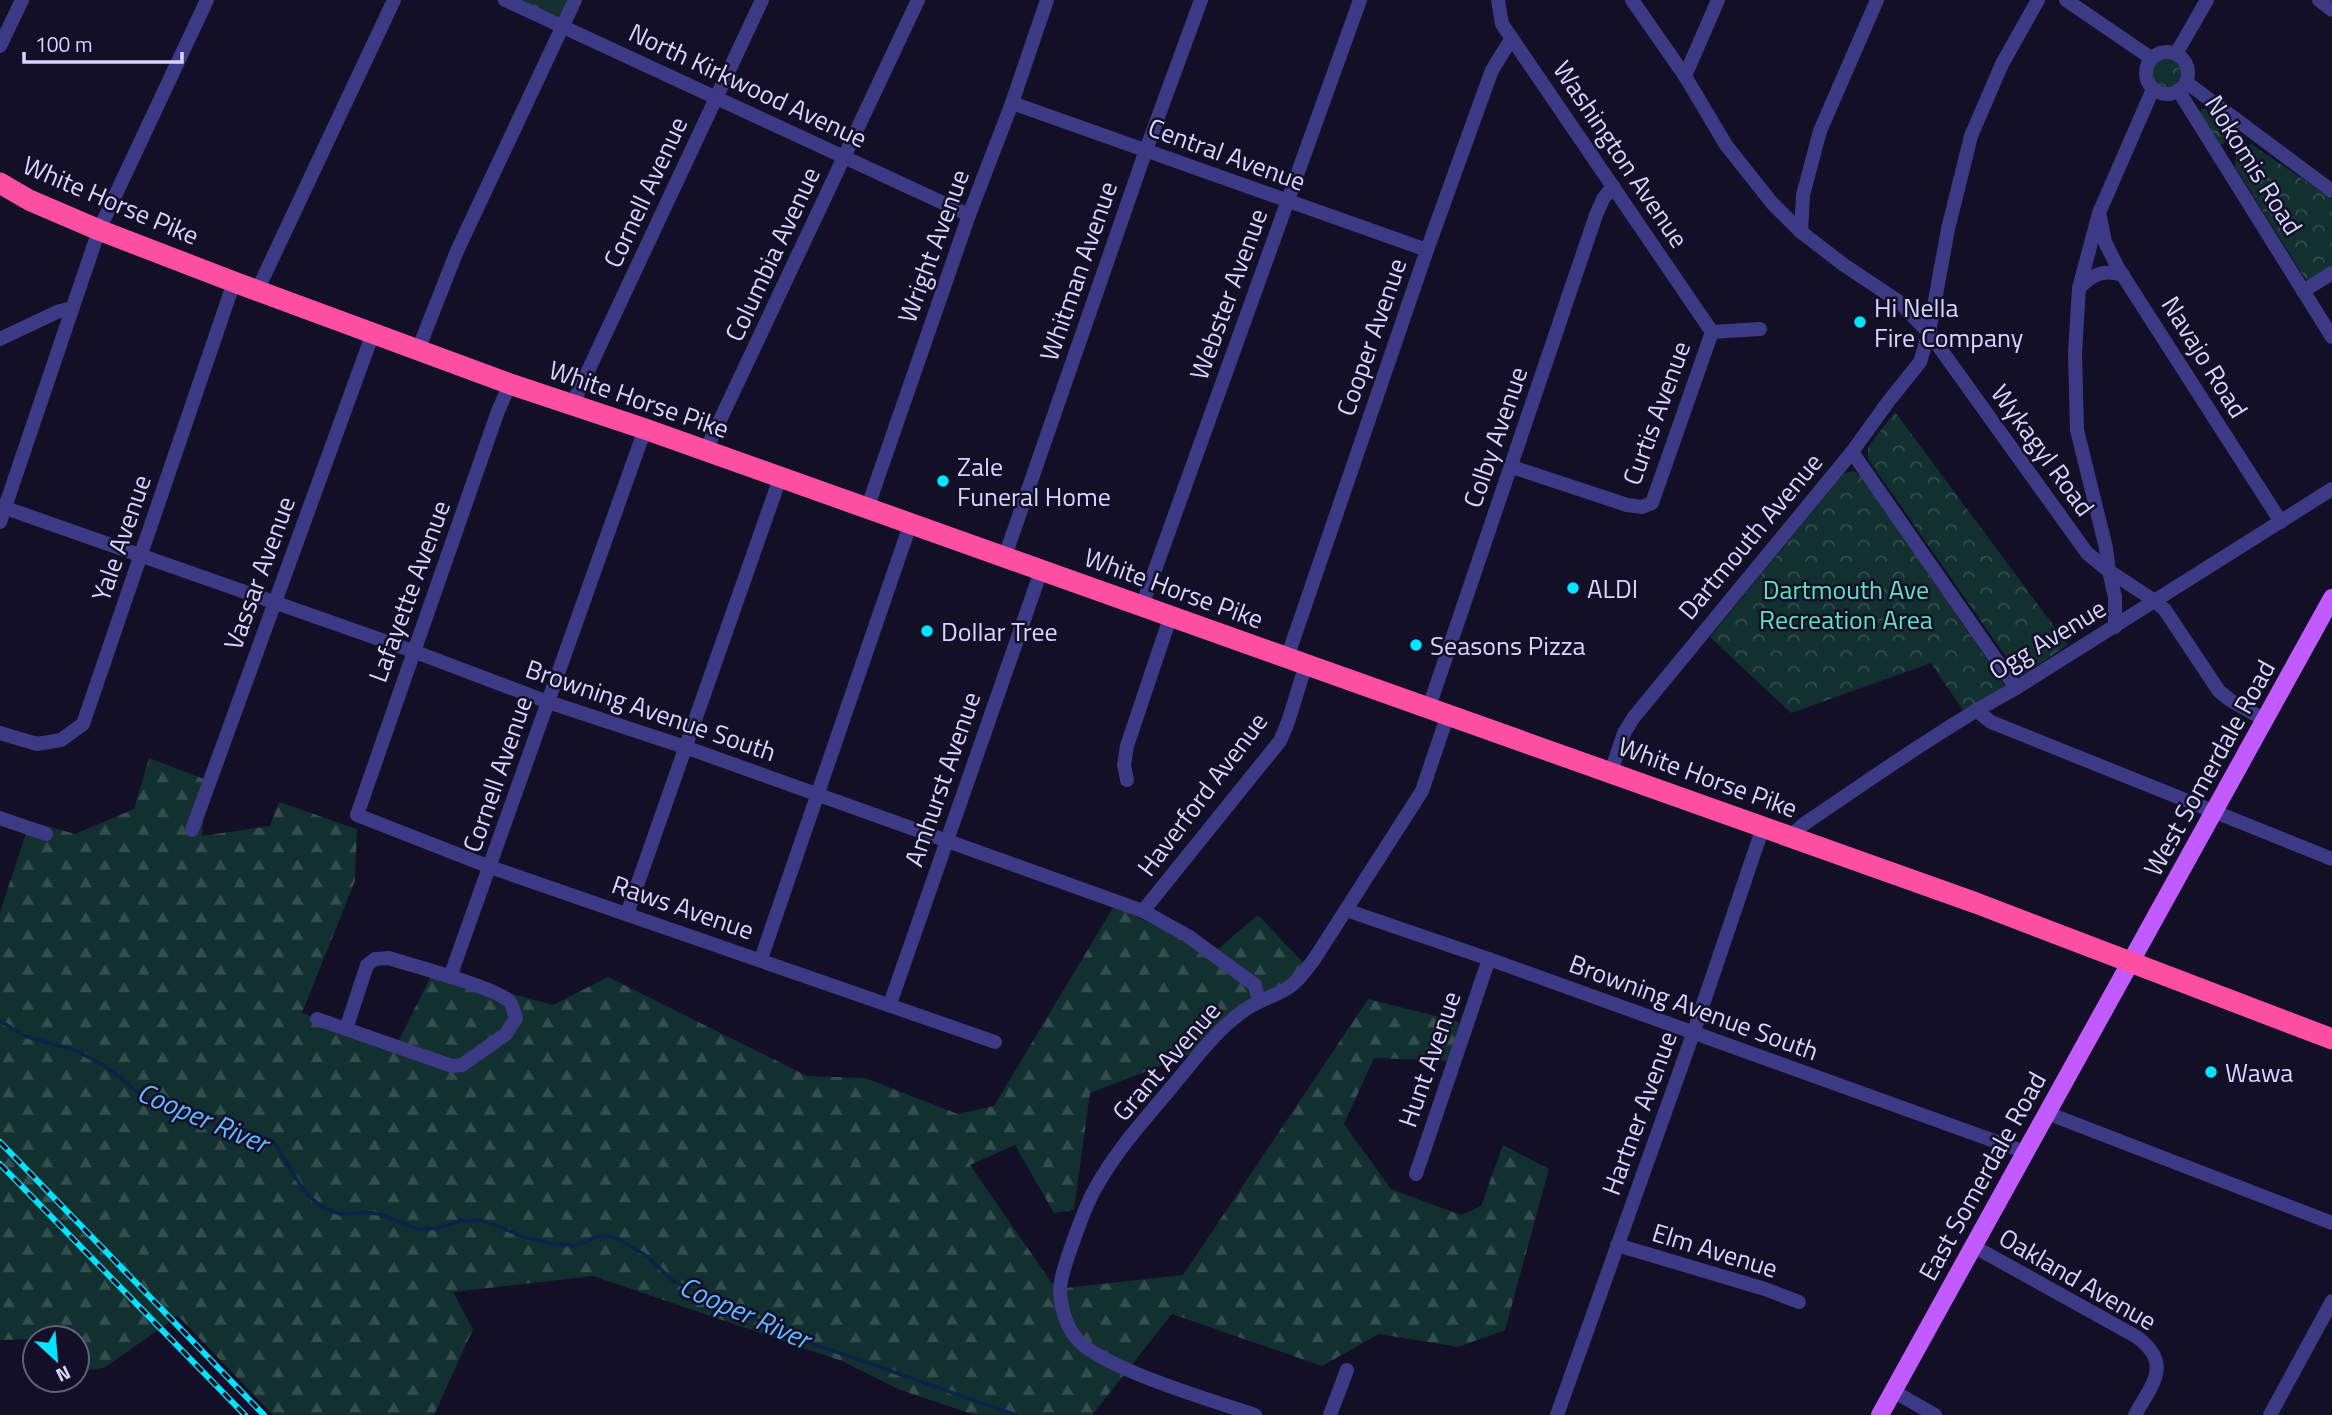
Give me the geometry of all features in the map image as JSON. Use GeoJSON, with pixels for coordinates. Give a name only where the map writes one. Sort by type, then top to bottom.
{"type":"FeatureCollection","features":[{"type":"Feature","properties":{"kind":"highway","name":"White Horse Pike"},"geometry":{"type":"LineString","coordinates":[[0,183],[23,197],[99,230],[510,384],[645,429],[1004,559],[1171,615],[1791,836],[1976,903],[2332,1039]]}},
{"type":"Feature","properties":{"kind":"highway"},"geometry":{"type":"LineString","coordinates":[[0,205],[23,197]]}},
{"type":"Feature","properties":{"kind":"main road","name":"West Somerdale Road"},"geometry":{"type":"LineString","coordinates":[[2131,962],[2332,598]]}},
{"type":"Feature","properties":{"kind":"main road","name":"East Somerdale Road"},"geometry":{"type":"LineString","coordinates":[[1880,1415],[2131,962]]}},
{"type":"Feature","properties":{"kind":"street"},"geometry":{"type":"LineString","coordinates":[[0,46],[22,0]]}},
{"type":"Feature","properties":{"kind":"street"},"geometry":{"type":"LineString","coordinates":[[0,522],[2,506],[99,230],[207,0]]}},
{"type":"Feature","properties":{"kind":"street"},"geometry":{"type":"LineString","coordinates":[[257,291],[394,0]]}},
{"type":"Feature","properties":{"kind":"street","name":"North Kirkwood Avenue"},"geometry":{"type":"LineString","coordinates":[[505,0],[969,215]]}},
{"type":"Feature","properties":{"kind":"street"},"geometry":{"type":"LineString","coordinates":[[418,350],[457,251],[575,0]]}},
{"type":"Feature","properties":{"kind":"street","name":"Cornell Avenue"},"geometry":{"type":"LineString","coordinates":[[572,405],[762,0]]}},
{"type":"Feature","properties":{"kind":"street","name":"Columbia Avenue"},"geometry":{"type":"LineString","coordinates":[[705,452],[918,0]]}},
{"type":"Feature","properties":{"kind":"street","name":"Wright Avenue"},"geometry":{"type":"LineString","coordinates":[[867,509],[1047,0]]}},
{"type":"Feature","properties":{"kind":"street","name":"Whitman Avenue"},"geometry":{"type":"LineString","coordinates":[[1004,559],[1201,0]]}},
{"type":"Feature","properties":{"kind":"street","name":"Webster Avenue"},"geometry":{"type":"LineString","coordinates":[[1142,606],[1360,0]]}},
{"type":"Feature","properties":{"kind":"street","name":"Washington Avenue"},"geometry":{"type":"LineString","coordinates":[[1498,0],[1502,24],[1712,332]]}},
{"type":"Feature","properties":{"kind":"street","name":"Wykagyl Road"},"geometry":{"type":"LineString","coordinates":[[1632,0],[1685,76],[1726,145],[1772,203],[1801,232],[1898,301],[1929,333],[2087,553],[2165,610],[2219,691],[2265,720]]}},
{"type":"Feature","properties":{"kind":"street"},"geometry":{"type":"LineString","coordinates":[[1685,76],[1718,0]]}},
{"type":"Feature","properties":{"kind":"street"},"geometry":{"type":"LineString","coordinates":[[1801,232],[1803,195],[1820,131],[1877,0]]}},
{"type":"Feature","properties":{"kind":"street","name":"Dartmouth Avenue"},"geometry":{"type":"LineString","coordinates":[[1611,772],[1624,733],[1634,718],[1852,452],[1920,362],[1929,333],[1948,229],[1971,136],[2002,64],[2038,0]]}},
{"type":"Feature","properties":{"kind":"street"},"geometry":{"type":"LineString","coordinates":[[2066,0],[2151,58]]}},
{"type":"Feature","properties":{"kind":"street"},"geometry":{"type":"LineString","coordinates":[[2176,54],[2207,0]]}},
{"type":"Feature","properties":{"kind":"street"},"geometry":{"type":"LineString","coordinates":[[2319,0],[2332,10]]}},
{"type":"Feature","properties":{"kind":"street","name":"Cooper Avenue"},"geometry":{"type":"LineString","coordinates":[[1297,661],[1427,250],[1492,70],[1512,38]]}},
{"type":"Feature","properties":{"kind":"street"},"geometry":{"type":"LineString","coordinates":[[2163,52],[2176,54],[2188,69],[2182,86],[2165,94],[2153,89],[2146,78],[2147,64],[2151,58],[2163,52]]}},
{"type":"Feature","properties":{"kind":"street"},"geometry":{"type":"LineString","coordinates":[[2182,86],[2332,191]]}},
{"type":"Feature","properties":{"kind":"street","name":"Nokomis Road"},"geometry":{"type":"LineString","coordinates":[[2182,86],[2332,337]]}},
{"type":"Feature","properties":{"kind":"street"},"geometry":{"type":"LineString","coordinates":[[2115,627],[2115,597],[2106,548],[2077,430],[2075,353],[2079,288],[2099,213],[2153,89]]}},
{"type":"Feature","properties":{"kind":"street","name":"Central Avenue"},"geometry":{"type":"LineString","coordinates":[[1012,103],[1427,250]]}},
{"type":"Feature","properties":{"kind":"street","name":"Colby Avenue"},"geometry":{"type":"LineString","coordinates":[[1438,711],[1512,467],[1596,215],[1613,186]]}},
{"type":"Feature","properties":{"kind":"street","name":"Navajo Road"},"geometry":{"type":"LineString","coordinates":[[2099,213],[2105,242],[2123,275],[2281,522]]}},
{"type":"Feature","properties":{"kind":"street"},"geometry":{"type":"LineString","coordinates":[[2079,288],[2101,272],[2113,271],[2123,275]]}},
{"type":"Feature","properties":{"kind":"street"},"geometry":{"type":"LineString","coordinates":[[2303,291],[2332,273]]}},
{"type":"Feature","properties":{"kind":"street","name":"Yale Avenue"},"geometry":{"type":"LineString","coordinates":[[0,733],[37,744],[61,740],[83,724],[234,282]]}},
{"type":"Feature","properties":{"kind":"street"},"geometry":{"type":"LineString","coordinates":[[0,339],[57,312],[72,308]]}},
{"type":"Feature","properties":{"kind":"street"},"geometry":{"type":"LineString","coordinates":[[1712,332],[1760,329]]}},
{"type":"Feature","properties":{"kind":"street","name":"Curtis Avenue"},"geometry":{"type":"LineString","coordinates":[[1512,467],[1627,505],[1642,507],[1652,503],[1712,332]]}},
{"type":"Feature","properties":{"kind":"street","name":"Vassar Avenue"},"geometry":{"type":"LineString","coordinates":[[192,830],[373,333]]}},
{"type":"Feature","properties":{"kind":"street","name":"Lafayette Avenue"},"geometry":{"type":"LineString","coordinates":[[357,815],[498,411],[510,384]]}},
{"type":"Feature","properties":{"kind":"street","name":"Cornell Avenue"},"geometry":{"type":"LineString","coordinates":[[450,977],[645,429]]}},
{"type":"Feature","properties":{"kind":"street"},"geometry":{"type":"LineString","coordinates":[[1852,452],[2016,688]]}},
{"type":"Feature","properties":{"kind":"street"},"geometry":{"type":"LineString","coordinates":[[627,914],[780,478]]}},
{"type":"Feature","properties":{"kind":"street","name":"Ogg Avenue"},"geometry":{"type":"LineString","coordinates":[[1791,836],[1804,824],[1976,710],[2115,627],[2332,489]]}},
{"type":"Feature","properties":{"kind":"street","name":"Browning Avenue South"},"geometry":{"type":"LineString","coordinates":[[2,506],[274,601],[548,702],[948,839],[1143,911],[1188,936],[1255,985],[1259,1002]]}},
{"type":"Feature","properties":{"kind":"street"},"geometry":{"type":"LineString","coordinates":[[761,959],[910,525]]}},
{"type":"Feature","properties":{"kind":"street","name":"Amhurst Avenue"},"geometry":{"type":"LineString","coordinates":[[890,1004],[1041,570]]}},
{"type":"Feature","properties":{"kind":"street"},"geometry":{"type":"LineString","coordinates":[[1127,780],[1124,765],[1127,746],[1171,615]]}},
{"type":"Feature","properties":{"kind":"street","name":"Haverford Avenue"},"geometry":{"type":"LineString","coordinates":[[1143,911],[1280,741],[1289,722],[1297,661]]}},
{"type":"Feature","properties":{"kind":"street"},"geometry":{"type":"LineString","coordinates":[[1976,710],[1991,722],[2332,859]]}},
{"type":"Feature","properties":{"kind":"street","name":"Grant Avenue"},"geometry":{"type":"LineString","coordinates":[[1255,1415],[1150,1378],[1094,1354],[1077,1340],[1068,1327],[1060,1288],[1065,1267],[1093,1192],[1142,1122],[1201,1052],[1239,1014],[1287,989],[1301,977],[1346,910],[1422,791],[1438,711]]}},
{"type":"Feature","properties":{"kind":"street","name":"Raws Avenue"},"geometry":{"type":"LineString","coordinates":[[357,815],[490,867],[995,1042]]}},
{"type":"Feature","properties":{"kind":"street"},"geometry":{"type":"LineString","coordinates":[[0,818],[46,834]]}},
{"type":"Feature","properties":{"kind":"street","name":"Hartner Avenue"},"geometry":{"type":"LineString","coordinates":[[1557,1415],[1693,1034],[1763,827]]}},
{"type":"Feature","properties":{"kind":"street","name":"Browning Avenue South"},"geometry":{"type":"LineString","coordinates":[[1346,910],[2025,1152]]}},
{"type":"Feature","properties":{"kind":"street"},"geometry":{"type":"LineString","coordinates":[[317,1019],[452,1066],[462,1065],[506,1034],[516,1018],[510,1002],[498,995],[389,958],[375,959],[367,965],[346,1029]]}},
{"type":"Feature","properties":{"kind":"street","name":"Hunt Avenue"},"geometry":{"type":"LineString","coordinates":[[1416,1174],[1489,959]]}},
{"type":"Feature","properties":{"kind":"street"},"geometry":{"type":"LineString","coordinates":[[2047,1114],[2332,1223]]}},
{"type":"Feature","properties":{"kind":"street","name":"Elm Avenue"},"geometry":{"type":"LineString","coordinates":[[1617,1245],[1765,1289],[1799,1302]]}},
{"type":"Feature","properties":{"kind":"street","name":"Oakland Avenue"},"geometry":{"type":"LineString","coordinates":[[1973,1246],[2147,1344],[2156,1357],[2157,1375],[2134,1415]]}},
{"type":"Feature","properties":{"kind":"street"},"geometry":{"type":"LineString","coordinates":[[2270,1415],[2332,1301]]}},
{"type":"Feature","properties":{"kind":"street"},"geometry":{"type":"LineString","coordinates":[[1330,1415],[1347,1370]]}},
{"type":"Feature","properties":{"kind":"street"},"geometry":{"type":"LineString","coordinates":[[1893,1391],[1935,1415]]}},
{"type":"Feature","properties":{"kind":"green space"},"geometry":{"type":"Polygon","coordinates":[[[505,0],[575,0],[563,26],[505,0]]]}},
{"type":"Feature","properties":{"kind":"green space"},"geometry":{"type":"Polygon","coordinates":[[[2166,57],[2172,58],[2180,66],[2180,78],[2172,86],[2166,87],[2160,86],[2152,78],[2151,72],[2152,66],[2160,58],[2166,57]]]}},
{"type":"Feature","properties":{"kind":"green space"},"geometry":{"type":"Polygon","coordinates":[[[2204,108],[2235,128],[2235,132],[2222,145],[2199,112],[2204,108]]]}},
{"type":"Feature","properties":{"kind":"green space"},"geometry":{"type":"Polygon","coordinates":[[[2251,144],[2332,199],[2332,267],[2311,280],[2306,280],[2235,167],[2237,151],[2251,144]]]}},
{"type":"Feature","properties":{"kind":"green space"},"geometry":{"type":"Polygon","coordinates":[[[1895,412],[2068,645],[2020,677],[1868,459],[1868,447],[1895,412]]]}},
{"type":"Feature","properties":{"kind":"green space","name":"Dartmouth Ave Recreation Area"},"geometry":{"type":"Polygon","coordinates":[[[1853,471],[1861,476],[2005,686],[1964,712],[1931,663],[1791,713],[1710,637],[1844,473],[1853,471]]]}},
{"type":"Feature","properties":{"kind":"green space"},"geometry":{"type":"Polygon","coordinates":[[[149,758],[207,780],[202,836],[270,826],[279,802],[357,829],[355,881],[302,1013],[395,1048],[434,970],[450,977],[553,1005],[608,977],[807,1076],[865,1078],[958,1114],[994,1106],[1114,906],[1213,953],[1258,915],[1311,971],[1202,1050],[1090,1093],[1074,1210],[1054,1213],[1015,1145],[970,1165],[1056,1289],[1183,1275],[1368,999],[1459,1022],[1450,1061],[1374,1058],[1344,1124],[1391,1189],[1461,1215],[1481,1206],[1503,1145],[1549,1169],[1505,1330],[1458,1347],[1379,1334],[1322,1366],[1172,1314],[1092,1415],[974,1415],[898,1389],[842,1361],[593,1276],[453,1292],[473,1329],[434,1415],[273,1415],[178,1316],[104,1368],[91,1369],[91,1324],[21,1324],[21,1339],[0,1340],[0,912],[30,821],[75,834],[134,809],[149,758]]]}},
{"type":"Feature","properties":{"kind":"waterway","name":"Cooper River"},"geometry":{"type":"LineString","coordinates":[[0,1021],[25,1036],[77,1051],[107,1067],[138,1092],[192,1119],[244,1130],[273,1141],[304,1191],[329,1210],[341,1214],[380,1214],[418,1229],[438,1228],[460,1221],[488,1222],[524,1237],[555,1244],[573,1245],[595,1237],[619,1239],[648,1257],[673,1281],[791,1336],[1016,1415]]}},
{"type":"Feature","properties":{"kind":"railway"},"geometry":{"type":"LineString","coordinates":[[0,1142],[264,1415]]}},
{"type":"Feature","properties":{"kind":"railway"},"geometry":{"type":"LineString","coordinates":[[0,1164],[245,1415]]}},
{"type":"Feature","properties":{"kind":"place","name":"Hi Nella Fire Company"},"geometry":{"type":"Point","coordinates":[1860,322]}},
{"type":"Feature","properties":{"kind":"place","name":"Zale Funeral Home"},"geometry":{"type":"Point","coordinates":[943,481]}},
{"type":"Feature","properties":{"kind":"place","name":"ALDI"},"geometry":{"type":"Point","coordinates":[1573,588]}},
{"type":"Feature","properties":{"kind":"place","name":"Dollar Tree"},"geometry":{"type":"Point","coordinates":[927,631]}},
{"type":"Feature","properties":{"kind":"place","name":"Seasons Pizza"},"geometry":{"type":"Point","coordinates":[1416,645]}},
{"type":"Feature","properties":{"kind":"place","name":"Wawa"},"geometry":{"type":"Point","coordinates":[2211,1072]}}]}
